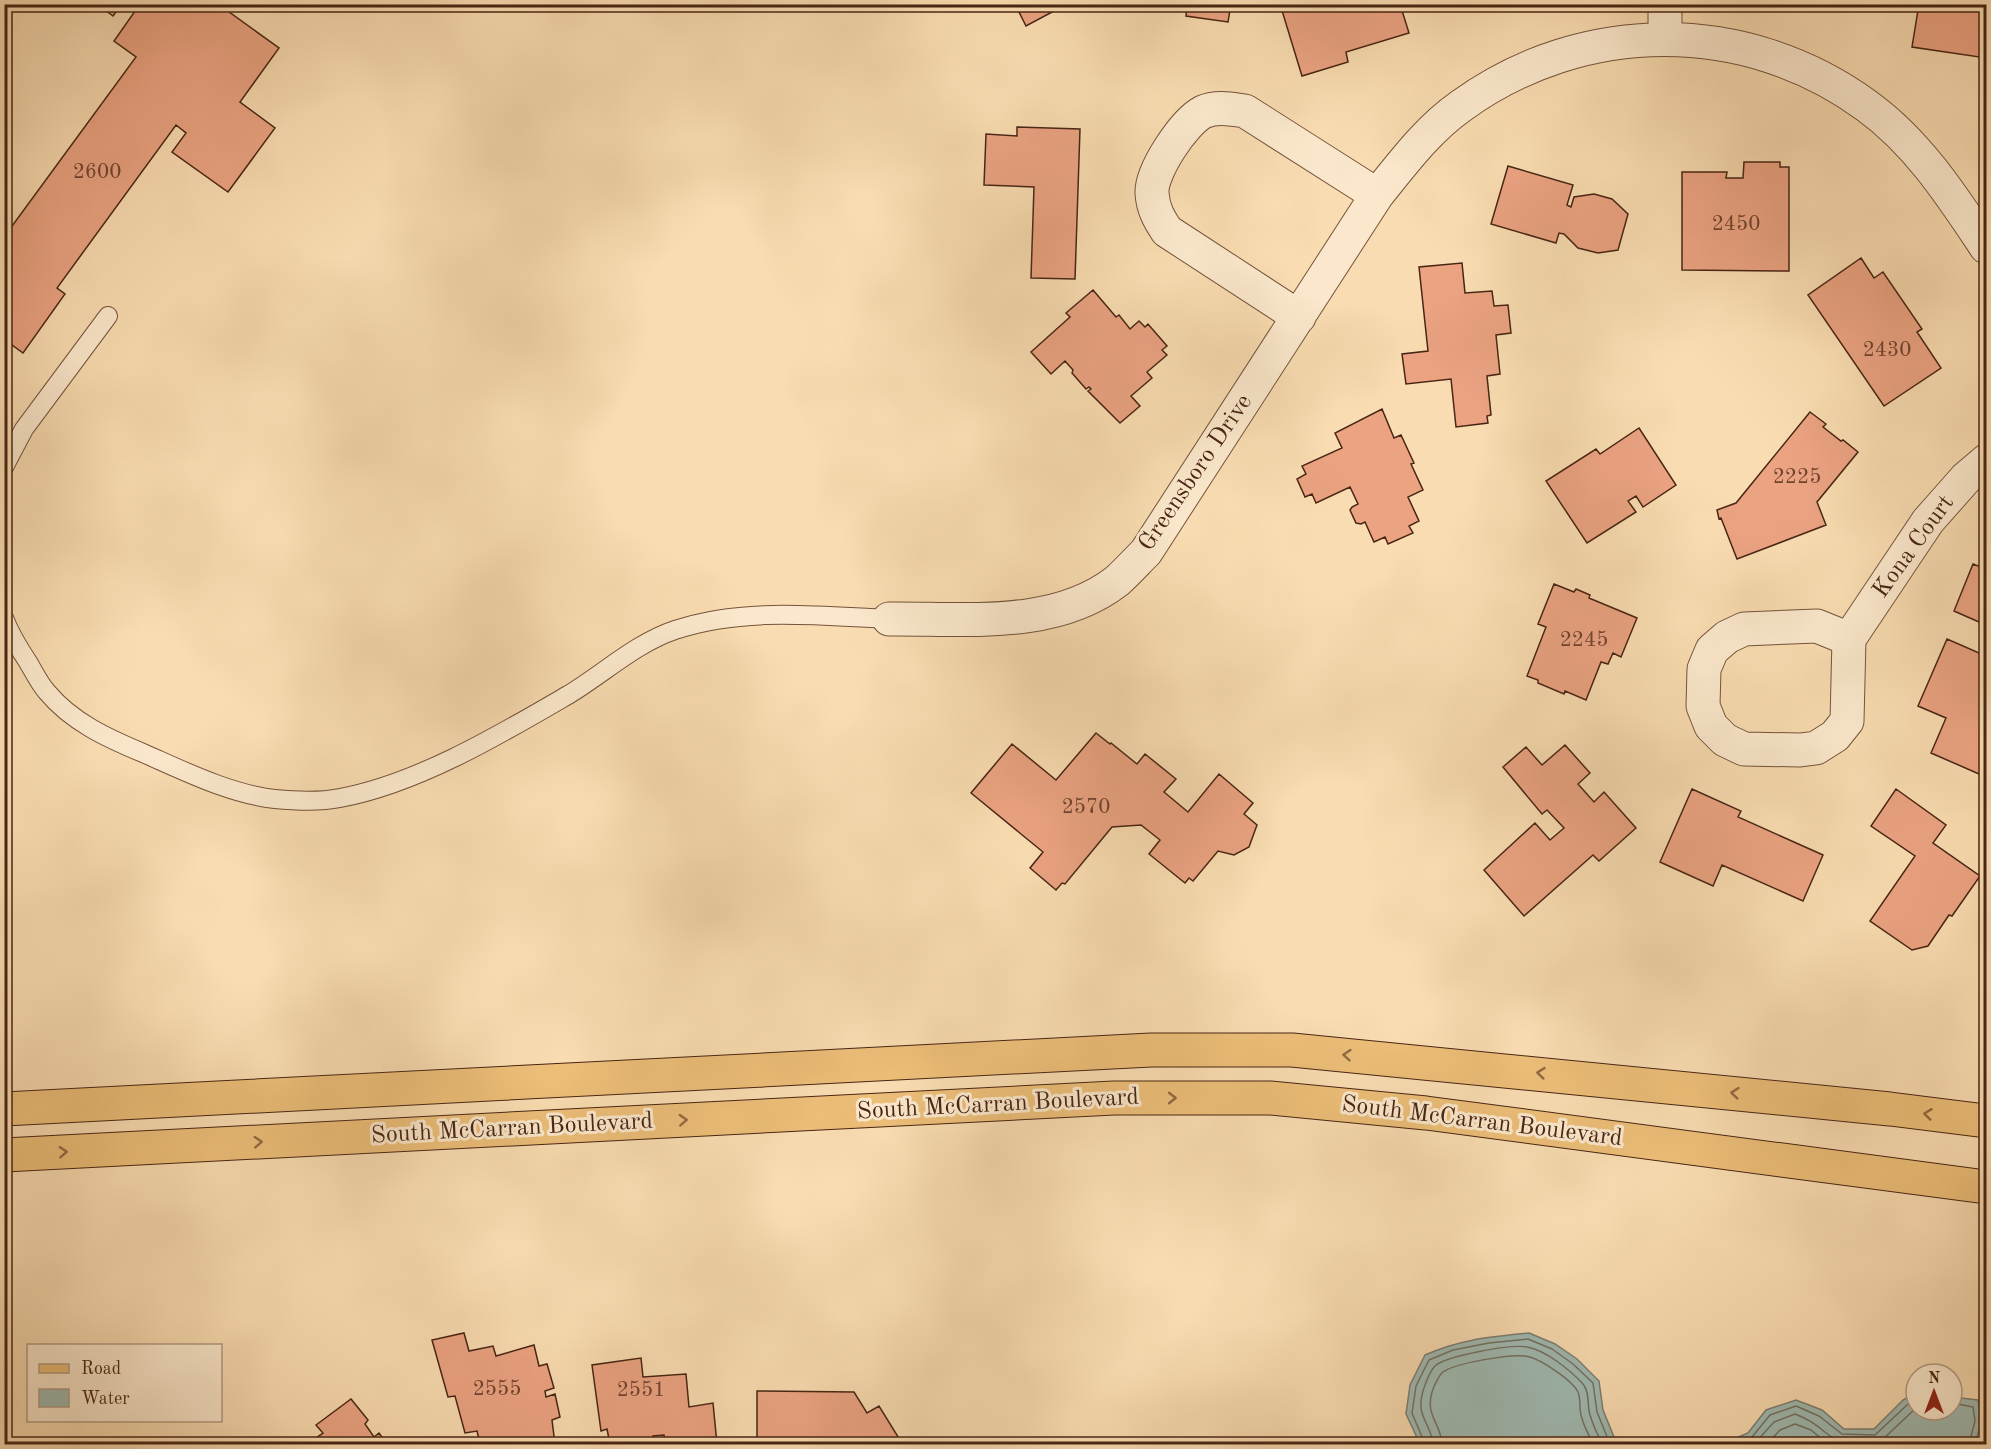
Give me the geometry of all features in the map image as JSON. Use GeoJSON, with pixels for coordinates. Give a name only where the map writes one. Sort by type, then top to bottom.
{"type":"FeatureCollection","features":[{"type":"Feature","properties":{"kind":"main road","name":"South McCarran Boulevard"},"geometry":{"type":"LineString","coordinates":[[4,1109],[1128,1051],[1292,1050],[1986,1121]]}},
{"type":"Feature","properties":{"kind":"main road","name":"South McCarran Boulevard"},"geometry":{"type":"LineString","coordinates":[[4,1155],[1114,1098],[1270,1098],[1426,1113],[1986,1187]]}},
{"type":"Feature","properties":{"kind":"street"},"geometry":{"type":"LineString","coordinates":[[1665,4],[1665,38]]}},
{"type":"Feature","properties":{"kind":"street","name":"Greensboro Drive"},"geometry":{"type":"LineString","coordinates":[[890,619],[1014,618],[1053,612],[1088,599],[1116,581],[1146,552],[1377,195],[1419,142],[1460,106],[1506,77],[1559,55],[1613,42],[1665,38],[1718,43],[1770,56],[1818,75],[1868,106],[1914,149],[1941,181],[1986,247]]}},
{"type":"Feature","properties":{"kind":"street"},"geometry":{"type":"LineString","coordinates":[[1299,317],[1167,231],[1155,214],[1152,191],[1157,171],[1188,123],[1205,111],[1226,108],[1245,111],[1377,195]]}},
{"type":"Feature","properties":{"kind":"street","name":"Kona Court"},"geometry":{"type":"LineString","coordinates":[[1849,639],[1928,521],[1966,478],[1986,461]]}},
{"type":"Feature","properties":{"kind":"street"},"geometry":{"type":"LineString","coordinates":[[1817,626],[1849,639],[1847,721],[1835,736],[1816,748],[1744,749],[1725,740],[1711,726],[1703,706],[1704,669],[1712,651],[1727,637],[1744,629],[1817,626]]}},
{"type":"Feature","properties":{"kind":"lane"},"geometry":{"type":"LineString","coordinates":[[4,467],[24,429],[108,316]]}},
{"type":"Feature","properties":{"kind":"lane"},"geometry":{"type":"LineString","coordinates":[[4,618],[9,633],[46,691],[74,718],[103,736],[210,783],[273,799],[307,801],[339,799],[381,788],[431,768],[570,694],[640,648],[673,631],[703,623],[772,614],[890,619]]}},
{"type":"Feature","properties":{"kind":"water"},"geometry":{"type":"Polygon","coordinates":[[[1529,1333],[1555,1344],[1577,1359],[1599,1381],[1603,1410],[1614,1437],[1646,1444],[1420,1444],[1406,1414],[1410,1385],[1425,1355],[1463,1342],[1529,1333]]]}},
{"type":"Feature","properties":{"kind":"water"},"geometry":{"type":"Polygon","coordinates":[[[1964,1398],[1978,1400],[1982,1422],[1974,1444],[1722,1444],[1748,1433],[1766,1410],[1796,1400],[1822,1410],[1844,1429],[1874,1429],[1903,1400],[1904,1422],[1964,1422],[1964,1398]]]}},
{"type":"Feature","properties":{"kind":"building"},"geometry":{"type":"Polygon","coordinates":[[[97,4],[122,4],[113,16],[97,4]]]}},
{"type":"Feature","properties":{"kind":"building"},"geometry":{"type":"Polygon","coordinates":[[[140,4],[218,4],[279,48],[240,102],[275,128],[228,192],[172,152],[186,133],[176,125],[57,288],[65,294],[23,353],[4,339],[4,237],[136,57],[114,41],[140,4]]]}},
{"type":"Feature","properties":{"kind":"building"},"geometry":{"type":"Polygon","coordinates":[[[1015,4],[1067,4],[1026,26],[1015,4]]]}},
{"type":"Feature","properties":{"kind":"building"},"geometry":{"type":"Polygon","coordinates":[[[1187,4],[1231,4],[1228,22],[1186,16],[1187,4]]]}},
{"type":"Feature","properties":{"kind":"building"},"geometry":{"type":"Polygon","coordinates":[[[1280,4],[1400,4],[1409,33],[1346,52],[1348,62],[1302,76],[1280,4]]]}},
{"type":"Feature","properties":{"kind":"building"},"geometry":{"type":"Polygon","coordinates":[[[1919,4],[1986,4],[1986,58],[1912,47],[1919,4]]]}},
{"type":"Feature","properties":{"kind":"building"},"geometry":{"type":"Polygon","coordinates":[[[1017,127],[1080,129],[1075,279],[1031,278],[1034,187],[984,185],[986,134],[1017,136],[1017,127]]]}},
{"type":"Feature","properties":{"kind":"building"},"geometry":{"type":"Polygon","coordinates":[[[1744,162],[1780,162],[1780,167],[1789,167],[1789,271],[1682,270],[1682,172],[1727,172],[1726,178],[1743,178],[1744,162]]]}},
{"type":"Feature","properties":{"kind":"building"},"geometry":{"type":"Polygon","coordinates":[[[1508,166],[1573,185],[1567,205],[1571,207],[1574,197],[1594,194],[1612,199],[1628,214],[1618,250],[1598,253],[1578,248],[1564,234],[1559,233],[1556,243],[1491,224],[1508,166]]]}},
{"type":"Feature","properties":{"kind":"building"},"geometry":{"type":"Polygon","coordinates":[[[1861,258],[1874,278],[1883,272],[1922,329],[1917,332],[1941,368],[1884,406],[1808,295],[1861,258]]]}},
{"type":"Feature","properties":{"kind":"building"},"geometry":{"type":"Polygon","coordinates":[[[1462,263],[1465,293],[1492,291],[1494,306],[1508,305],[1511,333],[1496,335],[1500,374],[1487,376],[1491,415],[1487,416],[1488,423],[1456,427],[1451,379],[1406,384],[1402,354],[1428,351],[1419,267],[1462,263]]]}},
{"type":"Feature","properties":{"kind":"building"},"geometry":{"type":"Polygon","coordinates":[[[1093,290],[1116,317],[1119,315],[1130,329],[1139,321],[1145,327],[1148,324],[1167,346],[1162,350],[1167,355],[1147,372],[1152,378],[1131,396],[1140,406],[1120,423],[1088,391],[1091,389],[1089,387],[1086,389],[1065,361],[1051,374],[1031,352],[1070,317],[1066,313],[1093,290]]]}},
{"type":"Feature","properties":{"kind":"building"},"geometry":{"type":"Polygon","coordinates":[[[1382,409],[1394,438],[1401,435],[1423,490],[1408,497],[1419,521],[1409,526],[1413,533],[1388,544],[1385,537],[1374,542],[1365,522],[1356,523],[1350,510],[1358,504],[1350,487],[1316,503],[1312,494],[1305,497],[1297,479],[1306,474],[1302,466],[1342,448],[1335,433],[1382,409]]]}},
{"type":"Feature","properties":{"kind":"building"},"geometry":{"type":"Polygon","coordinates":[[[1810,412],[1826,424],[1823,427],[1858,452],[1817,502],[1826,525],[1737,559],[1717,510],[1736,503],[1810,412]]]}},
{"type":"Feature","properties":{"kind":"building"},"geometry":{"type":"Polygon","coordinates":[[[1639,428],[1676,485],[1643,507],[1636,496],[1628,501],[1636,512],[1587,543],[1546,481],[1596,449],[1600,454],[1639,428]]]}},
{"type":"Feature","properties":{"kind":"building"},"geometry":{"type":"Polygon","coordinates":[[[1973,564],[1986,569],[1986,625],[1954,611],[1973,564]]]}},
{"type":"Feature","properties":{"kind":"building"},"geometry":{"type":"Polygon","coordinates":[[[1554,584],[1574,592],[1576,589],[1590,595],[1589,598],[1637,618],[1621,657],[1613,653],[1608,664],[1601,662],[1586,700],[1565,691],[1564,694],[1527,676],[1546,627],[1538,624],[1554,584]]]}},
{"type":"Feature","properties":{"kind":"building"},"geometry":{"type":"Polygon","coordinates":[[[1947,639],[1986,656],[1986,777],[1931,753],[1946,718],[1918,706],[1947,639]]]}},
{"type":"Feature","properties":{"kind":"building"},"geometry":{"type":"Polygon","coordinates":[[[1096,733],[1137,764],[1145,754],[1176,779],[1164,792],[1188,812],[1219,774],[1253,803],[1244,814],[1257,825],[1249,847],[1234,855],[1218,851],[1193,881],[1189,878],[1185,883],[1149,854],[1160,840],[1141,825],[1112,827],[1065,884],[1062,883],[1056,890],[1030,868],[1043,852],[971,793],[1012,744],[1056,780],[1096,733]]]}},
{"type":"Feature","properties":{"kind":"building"},"geometry":{"type":"Polygon","coordinates":[[[1565,745],[1590,773],[1578,784],[1594,802],[1604,792],[1636,828],[1599,861],[1593,855],[1524,916],[1484,870],[1535,823],[1550,840],[1564,828],[1547,810],[1542,814],[1503,767],[1526,747],[1542,765],[1565,745]]]}},
{"type":"Feature","properties":{"kind":"building"},"geometry":{"type":"Polygon","coordinates":[[[1692,789],[1741,811],[1738,817],[1823,855],[1803,901],[1722,865],[1713,886],[1660,862],[1692,789]]]}},
{"type":"Feature","properties":{"kind":"building"},"geometry":{"type":"Polygon","coordinates":[[[1896,789],[1946,825],[1933,843],[1980,876],[1928,946],[1912,950],[1870,921],[1915,856],[1871,826],[1896,789]]]}},
{"type":"Feature","properties":{"kind":"building"},"geometry":{"type":"Polygon","coordinates":[[[464,1333],[469,1351],[493,1346],[496,1356],[534,1345],[539,1366],[547,1364],[554,1388],[545,1391],[546,1397],[555,1394],[560,1417],[552,1420],[555,1444],[480,1444],[477,1431],[465,1433],[455,1396],[448,1397],[432,1340],[464,1333]]]}},
{"type":"Feature","properties":{"kind":"building"},"geometry":{"type":"Polygon","coordinates":[[[641,1358],[643,1377],[686,1374],[689,1407],[713,1403],[717,1444],[666,1444],[664,1435],[653,1436],[655,1444],[610,1444],[607,1429],[601,1431],[592,1365],[641,1358]]]}},
{"type":"Feature","properties":{"kind":"building"},"geometry":{"type":"Polygon","coordinates":[[[757,1391],[854,1392],[867,1413],[879,1406],[900,1440],[892,1444],[757,1444],[757,1391]]]}},
{"type":"Feature","properties":{"kind":"building"},"geometry":{"type":"Polygon","coordinates":[[[351,1399],[368,1420],[365,1424],[374,1437],[379,1433],[387,1444],[307,1444],[323,1433],[316,1425],[351,1399]]]}}]}
